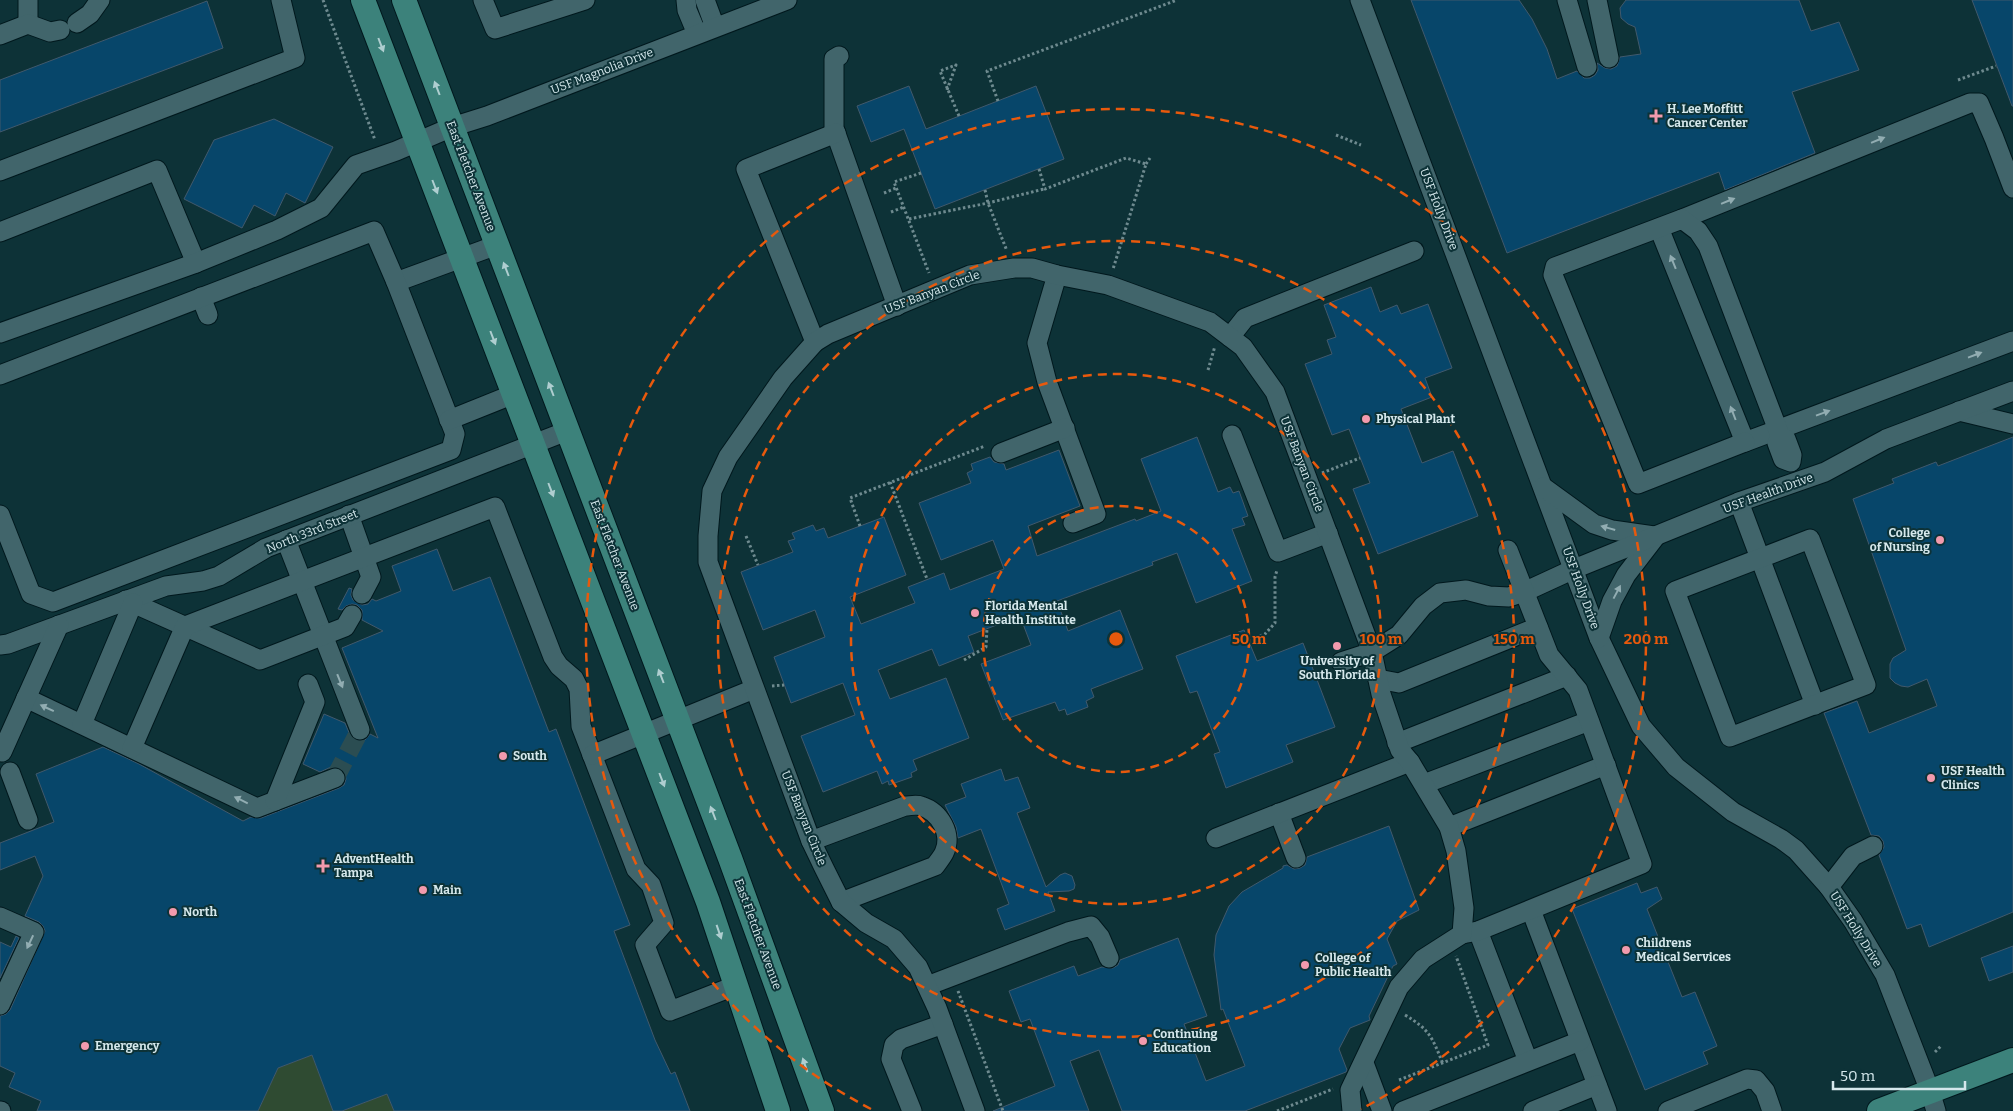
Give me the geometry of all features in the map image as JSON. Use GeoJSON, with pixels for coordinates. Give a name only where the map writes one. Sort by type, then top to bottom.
{"type":"FeatureCollection","features":[{"type":"Feature","properties":{"kind":"main road"},"geometry":{"type":"LineString","coordinates":[[363,0],[708,902],[778,1111]]}},
{"type":"Feature","properties":{"kind":"main road","name":"East Fletcher Avenue"},"geometry":{"type":"LineString","coordinates":[[404,0],[772,970],[822,1111]]}},
{"type":"Feature","properties":{"kind":"main road"},"geometry":{"type":"LineString","coordinates":[[1878,1111],[1933,1101],[2013,1060]]}},
{"type":"Feature","properties":{"kind":"street"},"geometry":{"type":"LineString","coordinates":[[28,0],[28,24]]}},
{"type":"Feature","properties":{"kind":"street"},"geometry":{"type":"LineString","coordinates":[[77,23],[90,14],[100,0]]}},
{"type":"Feature","properties":{"kind":"street"},"geometry":{"type":"LineString","coordinates":[[0,171],[294,58],[281,0]]}},
{"type":"Feature","properties":{"kind":"street"},"geometry":{"type":"LineString","coordinates":[[483,0],[495,29],[585,0]]}},
{"type":"Feature","properties":{"kind":"street"},"geometry":{"type":"LineString","coordinates":[[686,0],[697,34]]}},
{"type":"Feature","properties":{"kind":"street"},"geometry":{"type":"LineString","coordinates":[[705,0],[715,27]]}},
{"type":"Feature","properties":{"kind":"street","name":"USF Magnolia Drive"},"geometry":{"type":"LineString","coordinates":[[0,333],[196,263],[277,230],[321,208],[356,164],[396,151],[452,127],[487,116],[787,0]]}},
{"type":"Feature","properties":{"kind":"street","name":"USF Holly Drive"},"geometry":{"type":"LineString","coordinates":[[1360,0],[1600,638],[1641,726],[1676,767],[1734,812],[1781,839],[1796,850],[1829,887],[1853,920],[1885,975],[1933,1101]]}},
{"type":"Feature","properties":{"kind":"street"},"geometry":{"type":"LineString","coordinates":[[1567,0],[1587,67]]}},
{"type":"Feature","properties":{"kind":"street"},"geometry":{"type":"LineString","coordinates":[[1597,0],[1609,58]]}},
{"type":"Feature","properties":{"kind":"street"},"geometry":{"type":"LineString","coordinates":[[0,35],[28,24],[50,32],[60,30]]}},
{"type":"Feature","properties":{"kind":"street"},"geometry":{"type":"LineString","coordinates":[[1581,48],[1605,39]]}},
{"type":"Feature","properties":{"kind":"street"},"geometry":{"type":"LineString","coordinates":[[839,56],[834,59],[834,128],[897,306]]}},
{"type":"Feature","properties":{"kind":"street"},"geometry":{"type":"LineString","coordinates":[[2013,188],[1979,103],[1970,103],[1682,219],[1555,267],[1553,274],[1638,484],[1745,442],[1779,434],[2013,341]]}},
{"type":"Feature","properties":{"kind":"street"},"geometry":{"type":"LineString","coordinates":[[815,342],[746,169],[836,133]]}},
{"type":"Feature","properties":{"kind":"street"},"geometry":{"type":"LineString","coordinates":[[0,232],[157,170],[196,263]]}},
{"type":"Feature","properties":{"kind":"street"},"geometry":{"type":"LineString","coordinates":[[1682,219],[1698,231],[1708,246],[1779,434],[1777,443],[1783,459],[1791,462],[1799,481]]}},
{"type":"Feature","properties":{"kind":"street"},"geometry":{"type":"LineString","coordinates":[[1659,228],[1745,442]]}},
{"type":"Feature","properties":{"kind":"street"},"geometry":{"type":"LineString","coordinates":[[0,375],[374,231],[396,282],[455,434],[450,450],[207,537],[53,602],[31,594],[0,515]]}},
{"type":"Feature","properties":{"kind":"street"},"geometry":{"type":"LineString","coordinates":[[396,282],[497,245]]}},
{"type":"Feature","properties":{"kind":"street"},"geometry":{"type":"LineString","coordinates":[[1223,340],[1244,318],[1414,251]]}},
{"type":"Feature","properties":{"kind":"street","name":"USF Banyan Circle"},"geometry":{"type":"LineString","coordinates":[[976,1111],[943,1024],[918,967],[894,939],[866,923],[842,902],[811,841],[708,562],[712,491],[728,457],[783,378],[815,342],[828,334],[970,275],[1014,268],[1032,268],[1056,275],[1108,285],[1210,322],[1223,340],[1243,347],[1275,392],[1372,652],[1388,717],[1400,750],[1424,784],[1449,827],[1456,851],[1464,908],[1463,936]]}},
{"type":"Feature","properties":{"kind":"street"},"geometry":{"type":"LineString","coordinates":[[1056,275],[1037,343],[1047,382],[1065,428],[1103,511],[1073,523]]}},
{"type":"Feature","properties":{"kind":"street"},"geometry":{"type":"LineString","coordinates":[[201,297],[208,315]]}},
{"type":"Feature","properties":{"kind":"street","name":"USF Health Drive"},"geometry":{"type":"LineString","coordinates":[[1574,569],[1739,502],[1825,472],[1886,439],[2013,391]]}},
{"type":"Feature","properties":{"kind":"street"},"geometry":{"type":"LineString","coordinates":[[449,420],[514,394]]}},
{"type":"Feature","properties":{"kind":"street"},"geometry":{"type":"LineString","coordinates":[[1959,411],[2013,424]]}},
{"type":"Feature","properties":{"kind":"street"},"geometry":{"type":"LineString","coordinates":[[994,449],[1065,428]]}},
{"type":"Feature","properties":{"kind":"street","name":"North 33rd Street"},"geometry":{"type":"LineString","coordinates":[[0,645],[8,644],[130,602],[166,586],[203,581],[219,576],[266,548],[567,431]]}},
{"type":"Feature","properties":{"kind":"street"},"geometry":{"type":"LineString","coordinates":[[1232,436],[1278,552],[1328,533]]}},
{"type":"Feature","properties":{"kind":"street"},"geometry":{"type":"LineString","coordinates":[[1543,487],[1594,524],[1612,530],[1656,536],[1626,575],[1612,601],[1600,638]]}},
{"type":"Feature","properties":{"kind":"street"},"geometry":{"type":"LineString","coordinates":[[1739,502],[1815,705]]}},
{"type":"Feature","properties":{"kind":"street"},"geometry":{"type":"LineString","coordinates":[[132,748],[184,626],[495,507],[553,658],[574,679],[579,689],[582,726],[592,755],[636,869],[651,885],[664,923],[645,944],[670,1011],[737,985]]}},
{"type":"Feature","properties":{"kind":"street"},"geometry":{"type":"LineString","coordinates":[[349,515],[371,577],[362,594]]}},
{"type":"Feature","properties":{"kind":"street"},"geometry":{"type":"LineString","coordinates":[[1810,539],[1866,685],[1815,705],[1730,737],[1675,591],[1810,539]]}},
{"type":"Feature","properties":{"kind":"street"},"geometry":{"type":"LineString","coordinates":[[286,540],[360,730]]}},
{"type":"Feature","properties":{"kind":"street"},"geometry":{"type":"LineString","coordinates":[[1352,1111],[1350,1090],[1400,987],[1423,959],[1463,936],[1642,864],[1578,690],[1549,654],[1508,550]]}},
{"type":"Feature","properties":{"kind":"street"},"geometry":{"type":"LineString","coordinates":[[1341,662],[1372,652],[1399,635],[1424,606],[1440,593],[1466,590],[1489,596],[1509,597],[1574,569]]}},
{"type":"Feature","properties":{"kind":"street"},"geometry":{"type":"LineString","coordinates":[[82,724],[130,602],[260,660],[345,627],[352,615]]}},
{"type":"Feature","properties":{"kind":"street"},"geometry":{"type":"LineString","coordinates":[[28,820],[5,774],[1,749],[59,625]]}},
{"type":"Feature","properties":{"kind":"street"},"geometry":{"type":"LineString","coordinates":[[1378,679],[1399,683],[1538,627]]}},
{"type":"Feature","properties":{"kind":"street"},"geometry":{"type":"LineString","coordinates":[[1398,743],[1567,676]]}},
{"type":"Feature","properties":{"kind":"street"},"geometry":{"type":"LineString","coordinates":[[274,801],[315,702],[308,684]]}},
{"type":"Feature","properties":{"kind":"street"},"geometry":{"type":"LineString","coordinates":[[592,755],[754,689]]}},
{"type":"Feature","properties":{"kind":"street"},"geometry":{"type":"LineString","coordinates":[[26,698],[257,808],[335,778]]}},
{"type":"Feature","properties":{"kind":"street"},"geometry":{"type":"LineString","coordinates":[[1424,784],[1589,721]]}},
{"type":"Feature","properties":{"kind":"street"},"geometry":{"type":"LineString","coordinates":[[1216,838],[1410,762]]}},
{"type":"Feature","properties":{"kind":"street"},"geometry":{"type":"LineString","coordinates":[[1449,827],[1606,765]]}},
{"type":"Feature","properties":{"kind":"street"},"geometry":{"type":"LineString","coordinates":[[811,841],[905,806],[919,805],[930,810],[942,820],[948,837],[944,853],[935,866],[842,902]]}},
{"type":"Feature","properties":{"kind":"street"},"geometry":{"type":"LineString","coordinates":[[1279,813],[1296,858]]}},
{"type":"Feature","properties":{"kind":"street"},"geometry":{"type":"LineString","coordinates":[[1829,887],[1853,856],[1873,846]]}},
{"type":"Feature","properties":{"kind":"street"},"geometry":{"type":"LineString","coordinates":[[1531,910],[1607,1111]]}},
{"type":"Feature","properties":{"kind":"street"},"geometry":{"type":"LineString","coordinates":[[0,917],[34,932],[0,1005]]}},
{"type":"Feature","properties":{"kind":"street"},"geometry":{"type":"LineString","coordinates":[[927,986],[1068,932],[1092,926],[1100,937],[1108,958]]}},
{"type":"Feature","properties":{"kind":"street"},"geometry":{"type":"LineString","coordinates":[[1463,936],[1528,1061]]}},
{"type":"Feature","properties":{"kind":"street"},"geometry":{"type":"LineString","coordinates":[[912,1111],[891,1059],[894,1045],[901,1039],[943,1024]]}},
{"type":"Feature","properties":{"kind":"street"},"geometry":{"type":"LineString","coordinates":[[1403,1111],[1580,1041]]}},
{"type":"Feature","properties":{"kind":"street"},"geometry":{"type":"LineString","coordinates":[[1364,1063],[1382,1111]]}},
{"type":"Feature","properties":{"kind":"street"},"geometry":{"type":"LineString","coordinates":[[1668,1111],[1747,1079],[1756,1080],[1765,1091],[1772,1111]]}},
{"type":"Feature","properties":{"kind":"street"},"geometry":{"type":"LineString","coordinates":[[1533,1111],[1597,1085]]}},
{"type":"Feature","properties":{"kind":"path"},"geometry":{"type":"LineString","coordinates":[[323,0],[376,144]]}},
{"type":"Feature","properties":{"kind":"path"},"geometry":{"type":"LineString","coordinates":[[998,101],[987,71],[1177,0]]}},
{"type":"Feature","properties":{"kind":"path"},"geometry":{"type":"LineString","coordinates":[[947,90],[956,64],[940,71],[947,90],[959,116]]}},
{"type":"Feature","properties":{"kind":"path"},"geometry":{"type":"LineString","coordinates":[[1958,80],[1996,66]]}},
{"type":"Feature","properties":{"kind":"path"},"geometry":{"type":"LineString","coordinates":[[1336,135],[1361,145]]}},
{"type":"Feature","properties":{"kind":"path"},"geometry":{"type":"LineString","coordinates":[[908,219],[1045,189],[1126,158],[1146,164]]}},
{"type":"Feature","properties":{"kind":"path"},"geometry":{"type":"LineString","coordinates":[[1108,285],[1146,164],[1150,158]]}},
{"type":"Feature","properties":{"kind":"path"},"geometry":{"type":"LineString","coordinates":[[1039,169],[1045,189]]}},
{"type":"Feature","properties":{"kind":"path"},"geometry":{"type":"LineString","coordinates":[[921,173],[894,182],[930,276]]}},
{"type":"Feature","properties":{"kind":"path"},"geometry":{"type":"LineString","coordinates":[[884,193],[896,188]]}},
{"type":"Feature","properties":{"kind":"path"},"geometry":{"type":"LineString","coordinates":[[985,190],[988,203],[1014,268]]}},
{"type":"Feature","properties":{"kind":"path"},"geometry":{"type":"LineString","coordinates":[[891,212],[904,207]]}},
{"type":"Feature","properties":{"kind":"path"},"geometry":{"type":"LineString","coordinates":[[1208,370],[1223,340]]}},
{"type":"Feature","properties":{"kind":"path"},"geometry":{"type":"LineString","coordinates":[[860,526],[850,498],[890,482],[994,449]]}},
{"type":"Feature","properties":{"kind":"path"},"geometry":{"type":"LineString","coordinates":[[1307,478],[1360,458]]}},
{"type":"Feature","properties":{"kind":"path"},"geometry":{"type":"LineString","coordinates":[[890,482],[927,579]]}},
{"type":"Feature","properties":{"kind":"path"},"geometry":{"type":"LineString","coordinates":[[746,536],[758,565]]}},
{"type":"Feature","properties":{"kind":"path"},"geometry":{"type":"LineString","coordinates":[[1255,638],[1266,634],[1276,623],[1275,577],[1279,564]]}},
{"type":"Feature","properties":{"kind":"path"},"geometry":{"type":"LineString","coordinates":[[964,660],[986,647],[986,628]]}},
{"type":"Feature","properties":{"kind":"path"},"geometry":{"type":"LineString","coordinates":[[1399,1080],[1444,1064],[1488,1045],[1463,936]]}},
{"type":"Feature","properties":{"kind":"path"},"geometry":{"type":"LineString","coordinates":[[951,977],[1003,1111]]}},
{"type":"Feature","properties":{"kind":"path"},"geometry":{"type":"LineString","coordinates":[[1404,1014],[1423,1026],[1432,1037],[1444,1064]]}},
{"type":"Feature","properties":{"kind":"path"},"geometry":{"type":"LineString","coordinates":[[1935,1052],[1942,1045]]}},
{"type":"Feature","properties":{"kind":"path"},"geometry":{"type":"LineString","coordinates":[[1277,1111],[1339,1087]]}},
{"type":"Feature","properties":{"kind":"green space"},"geometry":{"type":"Polygon","coordinates":[[[312,1055],[333,1111],[258,1111],[278,1068],[312,1055]]]}},
{"type":"Feature","properties":{"kind":"green space"},"geometry":{"type":"Polygon","coordinates":[[[387,1094],[394,1111],[342,1111],[387,1094]]]}},
{"type":"Feature","properties":{"kind":"building","name":"H. Lee Moffitt Cancer Center"},"geometry":{"type":"Polygon","coordinates":[[[1411,0],[1519,0],[1532,19],[1547,49],[1557,79],[1577,71],[1584,78],[1590,78],[1598,70],[1597,63],[1611,69],[1617,66],[1620,57],[1641,54],[1635,27],[1621,18],[1620,8],[1626,0],[1799,0],[1811,31],[1839,22],[1859,70],[1792,92],[1815,153],[1725,190],[1719,172],[1507,253],[1411,0]]]}},
{"type":"Feature","properties":{"kind":"building"},"geometry":{"type":"Polygon","coordinates":[[[1972,0],[2013,0],[2013,106],[2012,106],[1972,0]]]}},
{"type":"Feature","properties":{"kind":"building"},"geometry":{"type":"Polygon","coordinates":[[[207,1],[223,48],[0,132],[0,80],[207,1]]]}},
{"type":"Feature","properties":{"kind":"building"},"geometry":{"type":"Polygon","coordinates":[[[909,86],[926,129],[1036,86],[1064,159],[935,209],[904,129],[871,142],[857,106],[909,86]]]}},
{"type":"Feature","properties":{"kind":"building"},"geometry":{"type":"Polygon","coordinates":[[[274,119],[333,147],[305,203],[286,193],[275,216],[254,205],[242,228],[184,199],[214,140],[274,119]]]}},
{"type":"Feature","properties":{"kind":"building","name":"Physical Plant"},"geometry":{"type":"Polygon","coordinates":[[[1371,287],[1380,312],[1397,305],[1401,314],[1428,304],[1452,368],[1425,378],[1432,397],[1401,409],[1422,463],[1453,451],[1478,516],[1378,554],[1353,489],[1370,483],[1349,429],[1332,435],[1305,364],[1332,354],[1327,340],[1336,337],[1324,305],[1371,287]]]}},
{"type":"Feature","properties":{"kind":"building","name":"Florida Mental Health Institute"},"geometry":{"type":"Polygon","coordinates":[[[1197,437],[1218,492],[1230,487],[1233,493],[1239,491],[1248,516],[1242,518],[1245,525],[1232,529],[1252,581],[1196,603],[1177,553],[1152,562],[1153,565],[1057,601],[1068,631],[1120,610],[1143,669],[1091,689],[1094,697],[1086,701],[1088,707],[1067,715],[1065,709],[1059,711],[1055,702],[1003,720],[981,664],[1031,645],[1020,616],[968,636],[974,652],[939,666],[932,649],[878,670],[890,699],[946,678],[969,738],[913,760],[917,770],[911,773],[912,777],[889,785],[888,781],[882,784],[877,771],[823,792],[801,736],[855,715],[843,683],[791,703],[774,657],[825,637],[815,610],[763,630],[741,572],[793,552],[788,541],[795,539],[792,533],[813,525],[816,531],[824,528],[828,538],[884,517],[906,575],[850,597],[861,624],[915,603],[908,587],[944,573],[950,590],[1004,569],[993,540],[941,560],[919,503],[971,483],[967,473],[973,470],[971,464],[990,457],[994,462],[1004,464],[1006,470],[1059,450],[1080,506],[1028,526],[1037,556],[1161,511],[1141,459],[1197,437]]]}},
{"type":"Feature","properties":{"kind":"building"},"geometry":{"type":"Polygon","coordinates":[[[2013,437],[2013,912],[1929,947],[1921,924],[1907,929],[1879,855],[1884,847],[1883,841],[1879,836],[1871,835],[1824,713],[1857,701],[1869,733],[1937,706],[1927,679],[1908,687],[1895,683],[1890,678],[1890,664],[1893,658],[1906,650],[1853,499],[1894,483],[1892,479],[1936,462],[1938,466],[2013,437]]]}},
{"type":"Feature","properties":{"kind":"building","name":"AdventHealth Tampa"},"geometry":{"type":"Polygon","coordinates":[[[437,549],[453,591],[490,577],[549,732],[556,729],[630,925],[614,931],[655,1040],[671,1074],[675,1072],[690,1111],[394,1111],[387,1094],[342,1111],[333,1111],[312,1055],[278,1068],[258,1111],[37,1111],[41,1101],[9,1087],[15,1073],[0,1066],[0,1016],[10,1010],[45,931],[39,922],[25,916],[43,876],[35,856],[0,870],[0,843],[54,822],[36,774],[103,747],[139,764],[243,821],[251,817],[261,818],[339,788],[344,785],[346,779],[342,769],[331,767],[320,772],[303,764],[324,714],[345,723],[350,735],[358,741],[365,740],[370,734],[378,738],[342,648],[383,631],[362,620],[362,610],[357,605],[352,604],[342,610],[338,609],[349,588],[352,589],[351,595],[353,600],[362,605],[368,604],[372,599],[376,601],[401,591],[392,566],[437,549]]]}},
{"type":"Feature","properties":{"kind":"building"},"geometry":{"type":"Polygon","coordinates":[[[1244,630],[1257,661],[1303,643],[1335,727],[1286,745],[1293,762],[1226,788],[1214,754],[1220,752],[1197,691],[1190,693],[1176,656],[1244,630]]]}},
{"type":"Feature","properties":{"kind":"building"},"geometry":{"type":"Polygon","coordinates":[[[1001,769],[1005,781],[1018,777],[1030,808],[1017,813],[1046,887],[1065,873],[1072,876],[1075,885],[1074,889],[1069,891],[1048,892],[1055,911],[1005,930],[997,909],[1009,904],[981,829],[958,838],[956,827],[945,805],[966,797],[961,784],[1001,769]]]}},
{"type":"Feature","properties":{"kind":"building"},"geometry":{"type":"Polygon","coordinates":[[[1389,826],[1419,910],[1397,921],[1387,939],[1397,964],[1393,966],[1369,1016],[1370,1020],[1350,1028],[1339,1049],[1347,1070],[1346,1072],[1245,1111],[1122,1111],[1099,1050],[1070,1061],[1089,1111],[993,1111],[1055,1086],[1030,1019],[1021,1022],[1009,991],[1074,966],[1078,976],[1102,967],[1113,968],[1118,965],[1120,960],[1178,938],[1207,1016],[1184,1024],[1206,1081],[1245,1066],[1223,1009],[1221,1010],[1214,955],[1216,935],[1229,906],[1242,892],[1283,868],[1283,866],[1287,865],[1294,869],[1300,868],[1305,865],[1307,857],[1389,826]]]}},
{"type":"Feature","properties":{"kind":"building","name":"Childrens Medical Services"},"geometry":{"type":"Polygon","coordinates":[[[1637,883],[1641,893],[1657,887],[1662,899],[1647,909],[1682,997],[1695,992],[1717,1046],[1703,1052],[1708,1064],[1645,1090],[1572,909],[1637,883]]]}},
{"type":"Feature","properties":{"kind":"building"},"geometry":{"type":"Polygon","coordinates":[[[16,936],[19,938],[0,978],[0,942],[11,947],[16,936]]]}},
{"type":"Feature","properties":{"kind":"building"},"geometry":{"type":"Polygon","coordinates":[[[2013,946],[2013,972],[1989,981],[1981,958],[2013,946]]]}},
{"type":"Feature","properties":{"kind":"tunnel"},"geometry":{"type":"LineString","coordinates":[[335,778],[360,730]]}},
{"type":"Feature","properties":{"kind":"place","name":"H. Lee Moffitt Cancer Center"},"geometry":{"type":"Point","coordinates":[1656,116]}},
{"type":"Feature","properties":{"kind":"place","name":"Physical Plant"},"geometry":{"type":"Point","coordinates":[1366,419]}},
{"type":"Feature","properties":{"kind":"place","name":"College of Nursing"},"geometry":{"type":"Point","coordinates":[1940,540]}},
{"type":"Feature","properties":{"kind":"place","name":"Florida Mental Health Institute"},"geometry":{"type":"Point","coordinates":[975,613]}},
{"type":"Feature","properties":{"kind":"place","name":"University of South Florida"},"geometry":{"type":"Point","coordinates":[1337,646]}},
{"type":"Feature","properties":{"kind":"place","name":"South"},"geometry":{"type":"Point","coordinates":[503,756]}},
{"type":"Feature","properties":{"kind":"place","name":"USF Health Clinics"},"geometry":{"type":"Point","coordinates":[1931,778]}},
{"type":"Feature","properties":{"kind":"place","name":"AdventHealth Tampa"},"geometry":{"type":"Point","coordinates":[323,866]}},
{"type":"Feature","properties":{"kind":"place","name":"Main"},"geometry":{"type":"Point","coordinates":[423,890]}},
{"type":"Feature","properties":{"kind":"place","name":"North"},"geometry":{"type":"Point","coordinates":[173,912]}},
{"type":"Feature","properties":{"kind":"place","name":"Childrens Medical Services"},"geometry":{"type":"Point","coordinates":[1626,950]}},
{"type":"Feature","properties":{"kind":"place","name":"College of Public Health"},"geometry":{"type":"Point","coordinates":[1305,965]}},
{"type":"Feature","properties":{"kind":"place","name":"Continuing Education"},"geometry":{"type":"Point","coordinates":[1143,1041]}},
{"type":"Feature","properties":{"kind":"place","name":"Emergency"},"geometry":{"type":"Point","coordinates":[85,1046]}}]}
